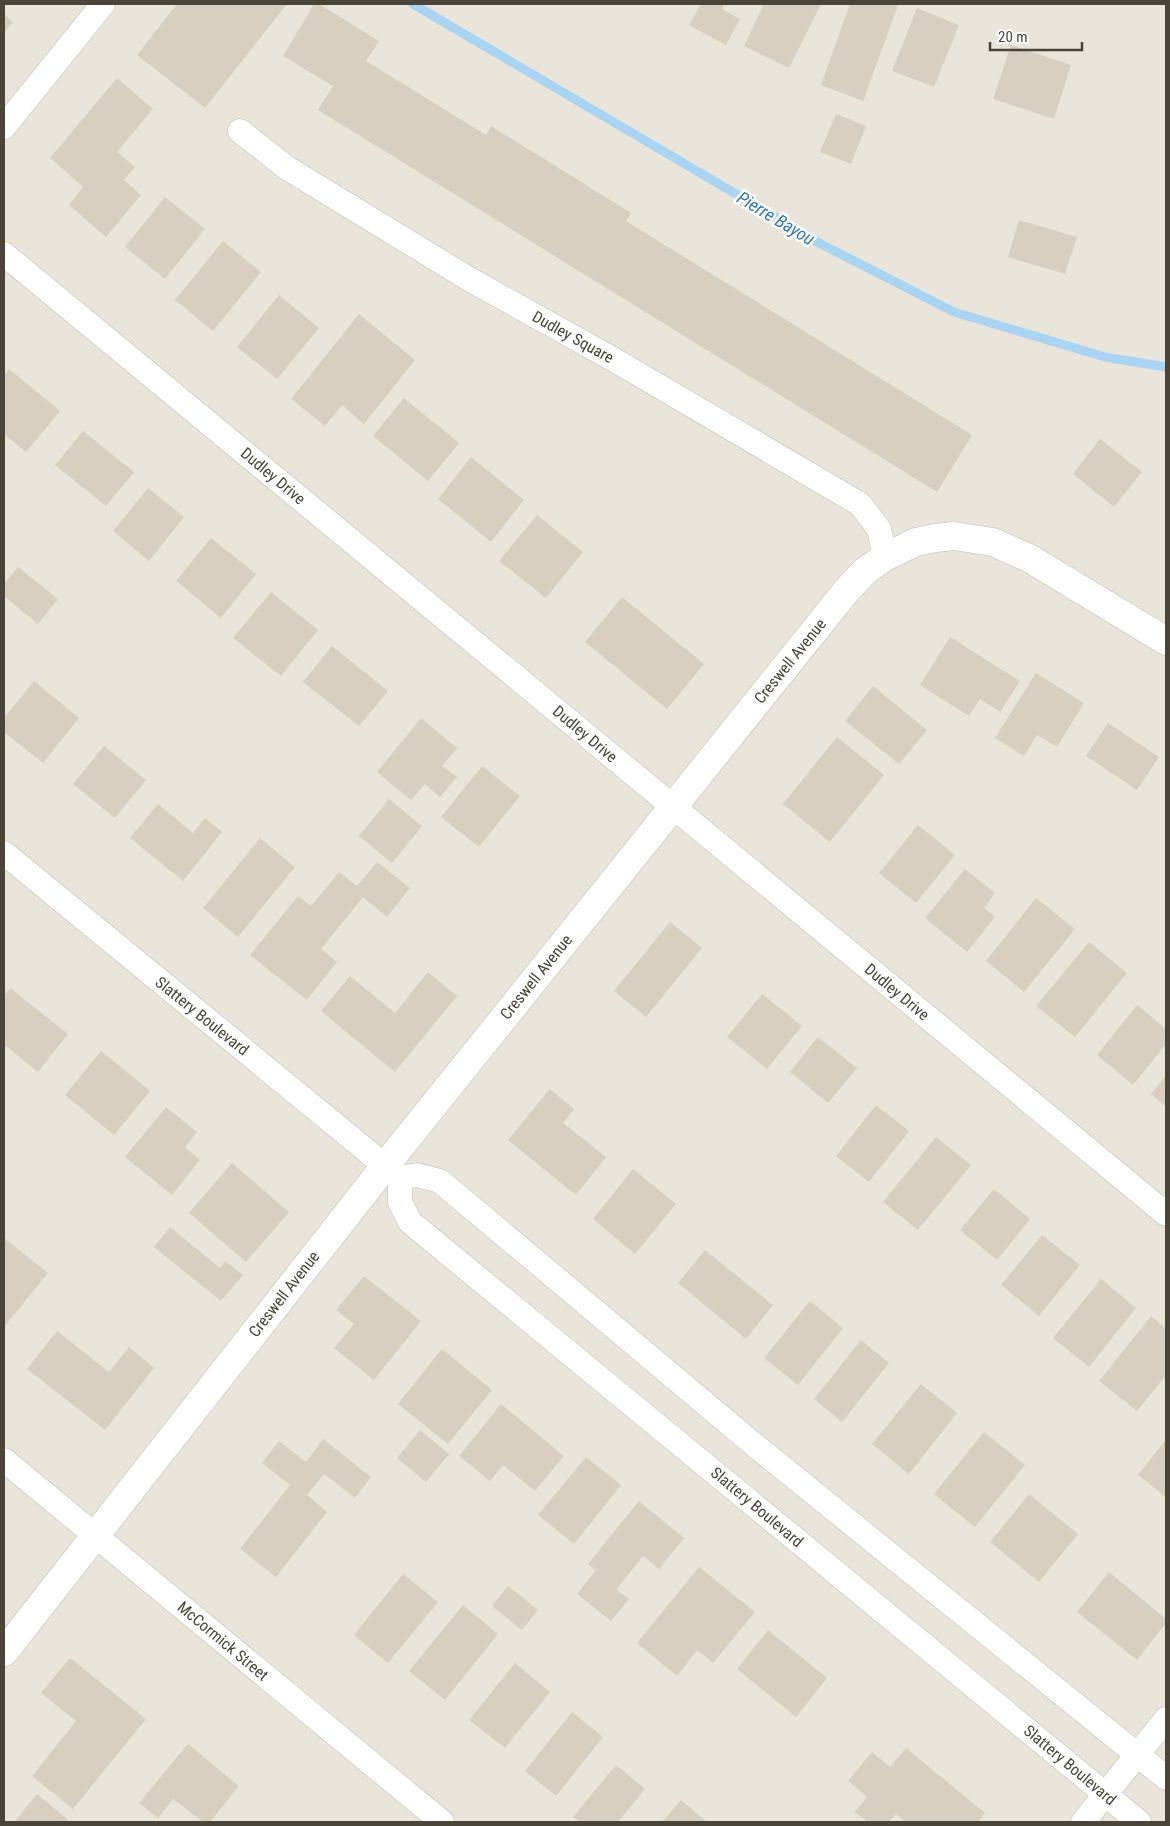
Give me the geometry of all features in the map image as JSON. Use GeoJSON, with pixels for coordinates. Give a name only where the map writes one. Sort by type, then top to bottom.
{"type":"FeatureCollection","features":[{"type":"Feature","properties":{"kind":"street"},"geometry":{"type":"LineString","coordinates":[[4,127],[103,4]]}},
{"type":"Feature","properties":{"kind":"street","name":"Dudley Square"},"geometry":{"type":"LineString","coordinates":[[240,131],[287,168],[469,279],[620,362],[860,504],[879,529],[885,557]]}},
{"type":"Feature","properties":{"kind":"street","name":"Dudley Drive"},"geometry":{"type":"LineString","coordinates":[[4,254],[1166,1214]]}},
{"type":"Feature","properties":{"kind":"street","name":"Creswell Avenue"},"geometry":{"type":"LineString","coordinates":[[4,1652],[95,1536],[392,1172],[673,806],[865,570],[885,557],[916,542],[954,536],[993,542],[1029,558],[1166,641]]}},
{"type":"Feature","properties":{"kind":"street","name":"Slattery Boulevard"},"geometry":{"type":"LineString","coordinates":[[4,853],[392,1172],[400,1202],[410,1222],[1139,1822]]}},
{"type":"Feature","properties":{"kind":"street"},"geometry":{"type":"LineString","coordinates":[[392,1172],[417,1175],[440,1181],[750,1440],[1166,1778]]}},
{"type":"Feature","properties":{"kind":"street","name":"McCormick Street"},"geometry":{"type":"LineString","coordinates":[[4,1460],[442,1822]]}},
{"type":"Feature","properties":{"kind":"street"},"geometry":{"type":"LineString","coordinates":[[1083,1822],[1166,1718]]}},
{"type":"Feature","properties":{"kind":"shaded area"},"geometry":{"type":"Polygon","coordinates":[[[4,4],[1166,4],[1166,1822],[4,1822],[4,4]]]}},
{"type":"Feature","properties":{"kind":"building"},"geometry":{"type":"Polygon","coordinates":[[[177,4],[287,4],[205,108],[137,55],[177,4]]]}},
{"type":"Feature","properties":{"kind":"building"},"geometry":{"type":"Polygon","coordinates":[[[314,4],[319,4],[379,41],[366,61],[486,135],[491,126],[631,213],[626,221],[972,435],[937,492],[318,110],[333,86],[283,56],[314,4]]]}},
{"type":"Feature","properties":{"kind":"building"},"geometry":{"type":"Polygon","coordinates":[[[701,4],[724,4],[722,9],[740,19],[726,45],[689,25],[701,4]]]}},
{"type":"Feature","properties":{"kind":"building"},"geometry":{"type":"Polygon","coordinates":[[[764,4],[821,4],[789,68],[744,46],[764,4]]]}},
{"type":"Feature","properties":{"kind":"building"},"geometry":{"type":"Polygon","coordinates":[[[850,4],[898,5],[863,101],[821,85],[850,4]]]}},
{"type":"Feature","properties":{"kind":"building"},"geometry":{"type":"Polygon","coordinates":[[[917,8],[959,25],[934,87],[892,71],[917,8]]]}},
{"type":"Feature","properties":{"kind":"building"},"geometry":{"type":"Polygon","coordinates":[[[4,14],[13,22],[4,33],[4,14]]]}},
{"type":"Feature","properties":{"kind":"building"},"geometry":{"type":"Polygon","coordinates":[[[1011,45],[1071,65],[1054,119],[993,99],[1011,45]]]}},
{"type":"Feature","properties":{"kind":"building"},"geometry":{"type":"Polygon","coordinates":[[[117,78],[153,109],[117,152],[135,167],[124,180],[141,195],[106,237],[69,205],[83,187],[50,158],[117,78]]]}},
{"type":"Feature","properties":{"kind":"building"},"geometry":{"type":"Polygon","coordinates":[[[836,114],[866,126],[851,164],[820,152],[836,114]]]}},
{"type":"Feature","properties":{"kind":"building"},"geometry":{"type":"Polygon","coordinates":[[[165,197],[205,229],[165,279],[125,247],[165,197]]]}},
{"type":"Feature","properties":{"kind":"building"},"geometry":{"type":"Polygon","coordinates":[[[1019,220],[1077,237],[1065,274],[1008,257],[1019,220]]]}},
{"type":"Feature","properties":{"kind":"building"},"geometry":{"type":"Polygon","coordinates":[[[223,241],[261,272],[213,331],[175,300],[223,241]]]}},
{"type":"Feature","properties":{"kind":"building"},"geometry":{"type":"Polygon","coordinates":[[[279,295],[319,328],[277,379],[237,347],[279,295]]]}},
{"type":"Feature","properties":{"kind":"building"},"geometry":{"type":"Polygon","coordinates":[[[359,314],[415,360],[364,424],[342,405],[325,426],[291,399],[359,314]]]}},
{"type":"Feature","properties":{"kind":"building"},"geometry":{"type":"Polygon","coordinates":[[[9,369],[60,411],[26,452],[4,434],[4,376],[9,369]]]}},
{"type":"Feature","properties":{"kind":"building"},"geometry":{"type":"Polygon","coordinates":[[[404,398],[459,443],[428,481],[373,436],[404,398]]]}},
{"type":"Feature","properties":{"kind":"building"},"geometry":{"type":"Polygon","coordinates":[[[83,431],[134,472],[106,506],[55,465],[83,431]]]}},
{"type":"Feature","properties":{"kind":"building"},"geometry":{"type":"Polygon","coordinates":[[[1100,439],[1142,472],[1114,507],[1073,474],[1100,439]]]}},
{"type":"Feature","properties":{"kind":"building"},"geometry":{"type":"Polygon","coordinates":[[[471,457],[524,500],[491,542],[438,499],[471,457]]]}},
{"type":"Feature","properties":{"kind":"building"},"geometry":{"type":"Polygon","coordinates":[[[148,488],[184,517],[149,561],[113,531],[148,488]]]}},
{"type":"Feature","properties":{"kind":"building"},"geometry":{"type":"Polygon","coordinates":[[[537,515],[583,552],[546,598],[499,561],[537,515]]]}},
{"type":"Feature","properties":{"kind":"building"},"geometry":{"type":"Polygon","coordinates":[[[211,538],[256,574],[221,618],[176,581],[211,538]]]}},
{"type":"Feature","properties":{"kind":"building"},"geometry":{"type":"Polygon","coordinates":[[[18,567],[58,599],[38,624],[4,596],[4,584],[18,567]]]}},
{"type":"Feature","properties":{"kind":"building"},"geometry":{"type":"Polygon","coordinates":[[[271,592],[318,630],[281,676],[233,638],[271,592]]]}},
{"type":"Feature","properties":{"kind":"building"},"geometry":{"type":"Polygon","coordinates":[[[622,597],[704,664],[667,709],[585,642],[622,597]]]}},
{"type":"Feature","properties":{"kind":"building"},"geometry":{"type":"Polygon","coordinates":[[[950,637],[1020,681],[1000,712],[980,699],[969,716],[920,685],[950,637]]]}},
{"type":"Feature","properties":{"kind":"building"},"geometry":{"type":"Polygon","coordinates":[[[332,646],[388,691],[359,726],[303,682],[332,646]]]}},
{"type":"Feature","properties":{"kind":"building"},"geometry":{"type":"Polygon","coordinates":[[[1036,673],[1084,703],[1057,747],[1037,735],[1024,756],[995,738],[1036,673]]]}},
{"type":"Feature","properties":{"kind":"building"},"geometry":{"type":"Polygon","coordinates":[[[34,681],[79,718],[43,763],[4,732],[4,718],[34,681]]]}},
{"type":"Feature","properties":{"kind":"building"},"geometry":{"type":"Polygon","coordinates":[[[873,686],[927,730],[899,764],[845,721],[873,686]]]}},
{"type":"Feature","properties":{"kind":"building"},"geometry":{"type":"Polygon","coordinates":[[[421,718],[457,748],[442,766],[457,777],[440,797],[425,784],[411,800],[377,772],[421,718]]]}},
{"type":"Feature","properties":{"kind":"building"},"geometry":{"type":"Polygon","coordinates":[[[1108,723],[1159,757],[1137,790],[1086,756],[1108,723]]]}},
{"type":"Feature","properties":{"kind":"building"},"geometry":{"type":"Polygon","coordinates":[[[837,737],[884,775],[830,842],[783,804],[837,737]]]}},
{"type":"Feature","properties":{"kind":"building"},"geometry":{"type":"Polygon","coordinates":[[[104,746],[146,780],[115,818],[73,784],[104,746]]]}},
{"type":"Feature","properties":{"kind":"building"},"geometry":{"type":"Polygon","coordinates":[[[482,766],[520,796],[479,847],[441,817],[482,766]]]}},
{"type":"Feature","properties":{"kind":"building"},"geometry":{"type":"Polygon","coordinates":[[[389,799],[422,826],[392,863],[359,836],[389,799]]]}},
{"type":"Feature","properties":{"kind":"building"},"geometry":{"type":"Polygon","coordinates":[[[158,804],[193,833],[205,818],[222,832],[183,881],[130,838],[158,804]]]}},
{"type":"Feature","properties":{"kind":"building"},"geometry":{"type":"Polygon","coordinates":[[[918,825],[955,855],[916,903],[879,873],[918,825]]]}},
{"type":"Feature","properties":{"kind":"building"},"geometry":{"type":"Polygon","coordinates":[[[260,838],[295,867],[238,937],[203,908],[260,838]]]}},
{"type":"Feature","properties":{"kind":"building"},"geometry":{"type":"Polygon","coordinates":[[[377,862],[410,888],[387,917],[363,897],[321,949],[337,962],[307,1000],[250,955],[298,896],[311,906],[339,872],[357,886],[377,862]]]}},
{"type":"Feature","properties":{"kind":"building"},"geometry":{"type":"Polygon","coordinates":[[[965,869],[995,893],[984,908],[995,917],[967,952],[925,918],[965,869]]]}},
{"type":"Feature","properties":{"kind":"building"},"geometry":{"type":"Polygon","coordinates":[[[1036,898],[1075,929],[1024,992],[986,961],[1036,898]]]}},
{"type":"Feature","properties":{"kind":"building"},"geometry":{"type":"Polygon","coordinates":[[[670,922],[702,948],[646,1017],[614,991],[670,922]]]}},
{"type":"Feature","properties":{"kind":"building"},"geometry":{"type":"Polygon","coordinates":[[[1089,942],[1127,973],[1075,1037],[1036,1006],[1089,942]]]}},
{"type":"Feature","properties":{"kind":"building"},"geometry":{"type":"Polygon","coordinates":[[[428,972],[457,996],[395,1072],[321,1011],[350,976],[395,1013],[428,972]]]}},
{"type":"Feature","properties":{"kind":"building"},"geometry":{"type":"Polygon","coordinates":[[[10,988],[68,1034],[38,1072],[6,1046],[4,1048],[4,996],[10,988]]]}},
{"type":"Feature","properties":{"kind":"building"},"geometry":{"type":"Polygon","coordinates":[[[762,994],[802,1026],[767,1069],[727,1037],[762,994]]]}},
{"type":"Feature","properties":{"kind":"building"},"geometry":{"type":"Polygon","coordinates":[[[1137,1005],[1166,1029],[1166,1044],[1133,1085],[1097,1055],[1137,1005]]]}},
{"type":"Feature","properties":{"kind":"building"},"geometry":{"type":"Polygon","coordinates":[[[818,1037],[857,1068],[828,1103],[790,1072],[818,1037]]]}},
{"type":"Feature","properties":{"kind":"building"},"geometry":{"type":"Polygon","coordinates":[[[101,1051],[150,1091],[114,1135],[65,1095],[101,1051]]]}},
{"type":"Feature","properties":{"kind":"building"},"geometry":{"type":"Polygon","coordinates":[[[1166,1075],[1166,1107],[1151,1094],[1166,1075]]]}},
{"type":"Feature","properties":{"kind":"building"},"geometry":{"type":"Polygon","coordinates":[[[550,1089],[574,1109],[563,1123],[606,1157],[576,1195],[508,1140],[550,1089]]]}},
{"type":"Feature","properties":{"kind":"building"},"geometry":{"type":"Polygon","coordinates":[[[876,1105],[909,1131],[869,1182],[836,1156],[876,1105]]]}},
{"type":"Feature","properties":{"kind":"building"},"geometry":{"type":"Polygon","coordinates":[[[166,1107],[197,1132],[185,1147],[200,1160],[172,1195],[125,1157],[166,1107]]]}},
{"type":"Feature","properties":{"kind":"building"},"geometry":{"type":"Polygon","coordinates":[[[936,1137],[971,1165],[918,1230],[883,1202],[936,1137]]]}},
{"type":"Feature","properties":{"kind":"building"},"geometry":{"type":"Polygon","coordinates":[[[232,1163],[289,1212],[246,1262],[189,1213],[232,1163]]]}},
{"type":"Feature","properties":{"kind":"building"},"geometry":{"type":"Polygon","coordinates":[[[633,1169],[676,1204],[635,1254],[593,1219],[633,1169]]]}},
{"type":"Feature","properties":{"kind":"building"},"geometry":{"type":"Polygon","coordinates":[[[994,1189],[1030,1219],[997,1260],[960,1230],[994,1189]]]}},
{"type":"Feature","properties":{"kind":"building"},"geometry":{"type":"Polygon","coordinates":[[[170,1227],[220,1268],[225,1261],[243,1275],[221,1301],[154,1247],[170,1227]]]}},
{"type":"Feature","properties":{"kind":"building"},"geometry":{"type":"Polygon","coordinates":[[[1042,1235],[1080,1265],[1039,1316],[1001,1285],[1042,1235]]]}},
{"type":"Feature","properties":{"kind":"building"},"geometry":{"type":"Polygon","coordinates":[[[4,1238],[48,1273],[4,1327],[4,1238]]]}},
{"type":"Feature","properties":{"kind":"building"},"geometry":{"type":"Polygon","coordinates":[[[705,1250],[773,1305],[746,1339],[678,1283],[705,1250]]]}},
{"type":"Feature","properties":{"kind":"building"},"geometry":{"type":"Polygon","coordinates":[[[364,1276],[421,1321],[374,1380],[334,1348],[354,1324],[336,1310],[364,1276]]]}},
{"type":"Feature","properties":{"kind":"building"},"geometry":{"type":"Polygon","coordinates":[[[1101,1279],[1136,1308],[1089,1367],[1053,1338],[1101,1279]]]}},
{"type":"Feature","properties":{"kind":"building"},"geometry":{"type":"Polygon","coordinates":[[[810,1301],[843,1328],[798,1385],[764,1358],[810,1301]]]}},
{"type":"Feature","properties":{"kind":"building"},"geometry":{"type":"Polygon","coordinates":[[[1151,1316],[1166,1329],[1166,1375],[1137,1411],[1099,1381],[1151,1316]]]}},
{"type":"Feature","properties":{"kind":"building"},"geometry":{"type":"Polygon","coordinates":[[[57,1331],[109,1372],[129,1347],[154,1368],[105,1430],[27,1369],[57,1331]]]}},
{"type":"Feature","properties":{"kind":"building"},"geometry":{"type":"Polygon","coordinates":[[[861,1340],[889,1363],[842,1422],[814,1399],[861,1340]]]}},
{"type":"Feature","properties":{"kind":"building"},"geometry":{"type":"Polygon","coordinates":[[[442,1349],[492,1390],[448,1444],[398,1404],[442,1349]]]}},
{"type":"Feature","properties":{"kind":"building"},"geometry":{"type":"Polygon","coordinates":[[[921,1384],[957,1413],[909,1474],[872,1444],[921,1384]]]}},
{"type":"Feature","properties":{"kind":"building"},"geometry":{"type":"Polygon","coordinates":[[[501,1404],[564,1456],[535,1491],[503,1465],[490,1481],[459,1456],[501,1404]]]}},
{"type":"Feature","properties":{"kind":"building"},"geometry":{"type":"Polygon","coordinates":[[[420,1430],[449,1454],[426,1482],[397,1458],[420,1430]]]}},
{"type":"Feature","properties":{"kind":"building"},"geometry":{"type":"Polygon","coordinates":[[[984,1432],[1025,1465],[975,1527],[934,1494],[984,1432]]]}},
{"type":"Feature","properties":{"kind":"building"},"geometry":{"type":"Polygon","coordinates":[[[323,1439],[371,1477],[355,1498],[324,1474],[307,1495],[327,1512],[276,1577],[240,1549],[290,1485],[262,1463],[279,1441],[306,1462],[323,1439]]]}},
{"type":"Feature","properties":{"kind":"building"},"geometry":{"type":"Polygon","coordinates":[[[1166,1440],[1166,1497],[1138,1475],[1166,1440]]]}},
{"type":"Feature","properties":{"kind":"building"},"geometry":{"type":"Polygon","coordinates":[[[586,1457],[621,1485],[574,1544],[538,1515],[586,1457]]]}},
{"type":"Feature","properties":{"kind":"building"},"geometry":{"type":"Polygon","coordinates":[[[1029,1494],[1078,1534],[1039,1582],[990,1542],[1029,1494]]]}},
{"type":"Feature","properties":{"kind":"building"},"geometry":{"type":"Polygon","coordinates":[[[639,1501],[684,1538],[659,1569],[643,1556],[616,1590],[629,1599],[611,1621],[577,1594],[596,1570],[588,1564],[639,1501]]]}},
{"type":"Feature","properties":{"kind":"building"},"geometry":{"type":"Polygon","coordinates":[[[699,1567],[755,1612],[713,1663],[697,1650],[677,1676],[637,1643],[699,1567]]]}},
{"type":"Feature","properties":{"kind":"building"},"geometry":{"type":"Polygon","coordinates":[[[1109,1572],[1166,1619],[1166,1623],[1137,1660],[1077,1612],[1109,1572]]]}},
{"type":"Feature","properties":{"kind":"building"},"geometry":{"type":"Polygon","coordinates":[[[403,1574],[438,1602],[388,1663],[354,1635],[403,1574]]]}},
{"type":"Feature","properties":{"kind":"building"},"geometry":{"type":"Polygon","coordinates":[[[508,1586],[538,1610],[522,1630],[492,1606],[508,1586]]]}},
{"type":"Feature","properties":{"kind":"building"},"geometry":{"type":"Polygon","coordinates":[[[463,1605],[498,1634],[445,1700],[409,1671],[463,1605]]]}},
{"type":"Feature","properties":{"kind":"building"},"geometry":{"type":"Polygon","coordinates":[[[768,1630],[827,1678],[796,1717],[737,1669],[768,1630]]]}},
{"type":"Feature","properties":{"kind":"building"},"geometry":{"type":"Polygon","coordinates":[[[70,1658],[146,1719],[73,1809],[32,1776],[76,1721],[41,1693],[70,1658]]]}},
{"type":"Feature","properties":{"kind":"building"},"geometry":{"type":"Polygon","coordinates":[[[515,1663],[550,1692],[505,1748],[469,1720],[515,1663]]]}},
{"type":"Feature","properties":{"kind":"building"},"geometry":{"type":"Polygon","coordinates":[[[572,1712],[603,1737],[556,1796],[525,1771],[572,1712]]]}},
{"type":"Feature","properties":{"kind":"building"},"geometry":{"type":"Polygon","coordinates":[[[188,1744],[239,1786],[210,1822],[203,1822],[173,1799],[158,1818],[139,1803],[188,1744]]]}},
{"type":"Feature","properties":{"kind":"building"},"geometry":{"type":"Polygon","coordinates":[[[906,1748],[985,1813],[978,1822],[906,1822],[896,1814],[889,1822],[868,1822],[855,1812],[867,1797],[848,1781],[872,1752],[890,1767],[906,1748]]]}},
{"type":"Feature","properties":{"kind":"building"},"geometry":{"type":"Polygon","coordinates":[[[616,1765],[645,1789],[618,1822],[580,1822],[573,1817],[616,1765]]]}},
{"type":"Feature","properties":{"kind":"building"},"geometry":{"type":"Polygon","coordinates":[[[37,1794],[68,1820],[67,1822],[19,1822],[16,1820],[37,1794]]]}},
{"type":"Feature","properties":{"kind":"building"},"geometry":{"type":"Polygon","coordinates":[[[681,1800],[707,1822],[662,1822],[681,1800]]]}},
{"type":"Feature","properties":{"kind":"waterway","name":"Pierre Bayou"},"geometry":{"type":"LineString","coordinates":[[413,4],[821,244],[954,312],[1105,357],[1166,367]]}}]}
